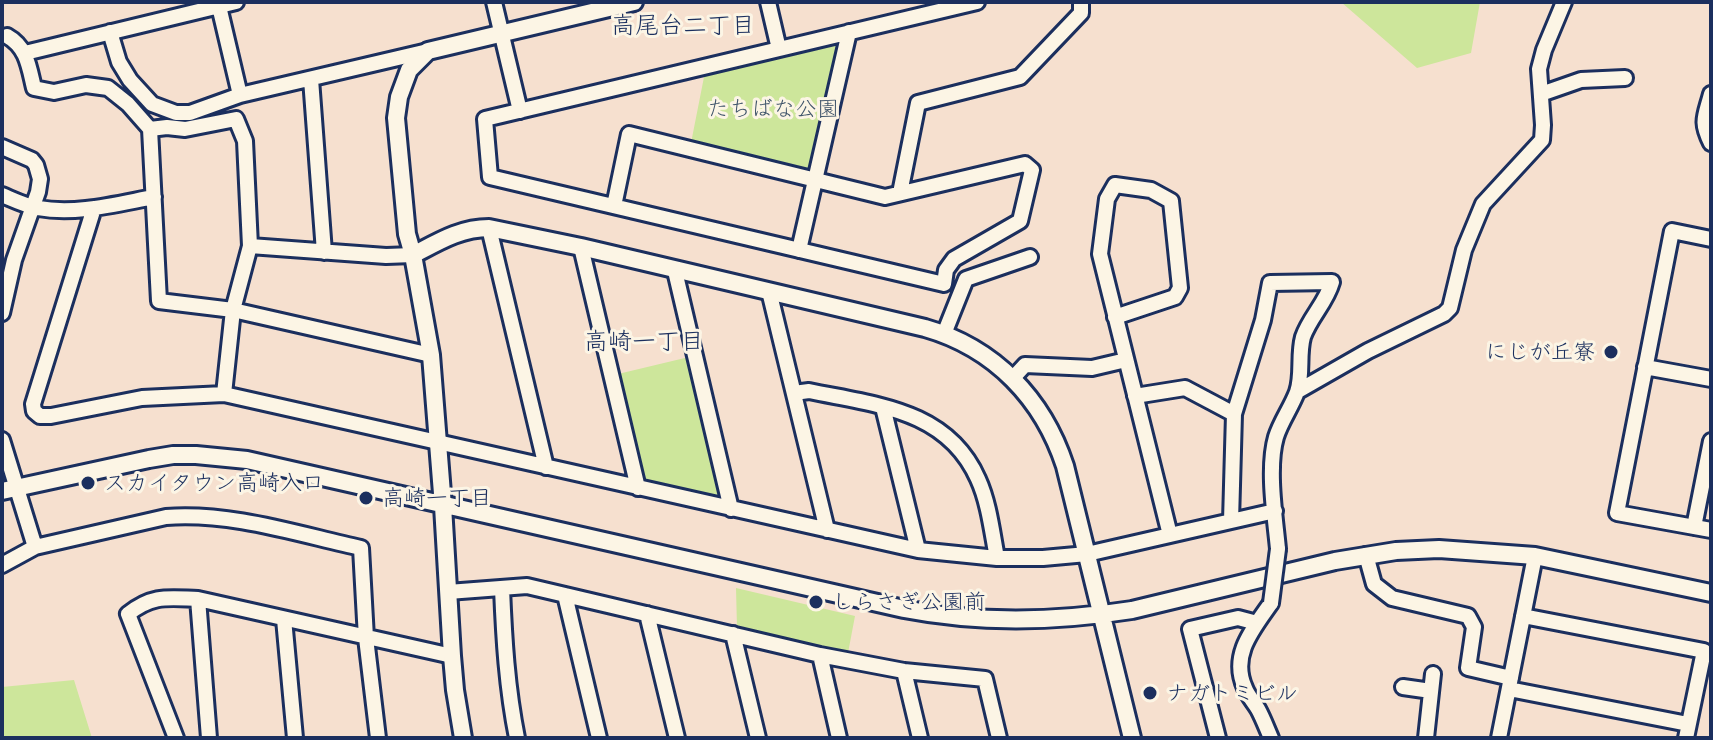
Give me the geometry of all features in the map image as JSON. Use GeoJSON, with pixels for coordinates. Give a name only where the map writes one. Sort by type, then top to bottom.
{"type":"FeatureCollection","features":[{"type":"Feature","properties":{"kind":"street"},"geometry":{"type":"LineString","coordinates":[[25,53],[236,2]]}},
{"type":"Feature","properties":{"kind":"street"},"geometry":{"type":"LineString","coordinates":[[494,2],[520,111]]}},
{"type":"Feature","properties":{"kind":"street"},"geometry":{"type":"LineString","coordinates":[[110,32],[119,62],[130,80],[152,104],[176,113],[190,113],[240,95],[634,2]]}},
{"type":"Feature","properties":{"kind":"street"},"geometry":{"type":"LineString","coordinates":[[768,2],[779,49]]}},
{"type":"Feature","properties":{"kind":"street"},"geometry":{"type":"LineString","coordinates":[[614,206],[629,134],[885,197],[1025,164],[1032,170],[1020,221],[954,259],[946,270],[944,284],[490,177],[485,119],[977,2]]}},
{"type":"Feature","properties":{"kind":"street"},"geometry":{"type":"LineString","coordinates":[[900,193],[918,103],[1020,77],[1081,13],[1081,2]]}},
{"type":"Feature","properties":{"kind":"street"},"geometry":{"type":"LineString","coordinates":[[1298,391],[1450,308],[1464,250],[1483,204],[1542,140],[1539,69],[1564,2]]}},
{"type":"Feature","properties":{"kind":"street"},"geometry":{"type":"LineString","coordinates":[[218,4],[240,95]]}},
{"type":"Feature","properties":{"kind":"street"},"geometry":{"type":"LineString","coordinates":[[799,250],[849,32]]}},
{"type":"Feature","properties":{"kind":"street"},"geometry":{"type":"LineString","coordinates":[[4,39],[18,44],[25,53],[34,88],[54,92],[86,85],[108,88],[128,104],[150,129],[159,301],[233,310],[431,355]]}},
{"type":"Feature","properties":{"kind":"street"},"geometry":{"type":"LineString","coordinates":[[428,51],[409,70],[399,97],[396,118],[407,234],[431,355],[452,656],[463,738]]}},
{"type":"Feature","properties":{"kind":"street"},"geometry":{"type":"LineString","coordinates":[[1541,94],[1581,80],[1625,78]]}},
{"type":"Feature","properties":{"kind":"street"},"geometry":{"type":"LineString","coordinates":[[311,79],[324,252]]}},
{"type":"Feature","properties":{"kind":"street"},"geometry":{"type":"LineString","coordinates":[[1711,94],[1704,129],[1711,143]]}},
{"type":"Feature","properties":{"kind":"street"},"geometry":{"type":"LineString","coordinates":[[150,129],[185,129],[236,119],[245,141],[250,246],[233,310],[224,394]]}},
{"type":"Feature","properties":{"kind":"street"},"geometry":{"type":"LineString","coordinates":[[2,147],[27,157],[36,165],[40,184],[14,260],[2,313]]}},
{"type":"Feature","properties":{"kind":"street"},"geometry":{"type":"LineString","coordinates":[[1115,317],[1175,297],[1180,288],[1171,201],[1151,190],[1115,185],[1107,199],[1100,254],[1115,317],[1170,535]]}},
{"type":"Feature","properties":{"kind":"street"},"geometry":{"type":"LineString","coordinates":[[2,195],[33,207],[50,209],[94,208],[154,197]]}},
{"type":"Feature","properties":{"kind":"street"},"geometry":{"type":"LineString","coordinates":[[94,208],[33,404],[34,411],[40,416],[142,398],[224,394],[918,550],[997,558],[1087,554],[1275,511]]}},
{"type":"Feature","properties":{"kind":"street"},"geometry":{"type":"LineString","coordinates":[[489,228],[546,467]]}},
{"type":"Feature","properties":{"kind":"street"},"geometry":{"type":"LineString","coordinates":[[250,246],[386,256],[413,255],[454,233],[489,228],[944,334],[976,349],[1013,378],[1044,418],[1058,445],[1132,738]]}},
{"type":"Feature","properties":{"kind":"street"},"geometry":{"type":"LineString","coordinates":[[1711,238],[1672,231],[1617,513],[1711,530]]}},
{"type":"Feature","properties":{"kind":"street"},"geometry":{"type":"LineString","coordinates":[[581,247],[638,488]]}},
{"type":"Feature","properties":{"kind":"street"},"geometry":{"type":"LineString","coordinates":[[944,334],[966,279],[1030,257]]}},
{"type":"Feature","properties":{"kind":"street"},"geometry":{"type":"LineString","coordinates":[[675,271],[731,509]]}},
{"type":"Feature","properties":{"kind":"street"},"geometry":{"type":"LineString","coordinates":[[1231,521],[1234,414],[1263,320],[1270,283],[1332,282],[1328,296],[1304,333],[1298,391],[1281,422],[1273,450],[1278,549],[1271,603],[1247,639],[1239,665],[1245,690],[1271,738]]}},
{"type":"Feature","properties":{"kind":"street"},"geometry":{"type":"LineString","coordinates":[[769,291],[827,530]]}},
{"type":"Feature","properties":{"kind":"street"},"geometry":{"type":"LineString","coordinates":[[1013,378],[1025,365],[1092,368],[1126,360]]}},
{"type":"Feature","properties":{"kind":"street"},"geometry":{"type":"LineString","coordinates":[[1645,367],[1711,379]]}},
{"type":"Feature","properties":{"kind":"street"},"geometry":{"type":"LineString","coordinates":[[1135,396],[1185,388],[1234,414]]}},
{"type":"Feature","properties":{"kind":"street"},"geometry":{"type":"LineString","coordinates":[[794,393],[809,391],[883,407],[921,419],[938,429],[967,459],[984,497],[997,558]]}},
{"type":"Feature","properties":{"kind":"street"},"geometry":{"type":"LineString","coordinates":[[883,407],[918,550]]}},
{"type":"Feature","properties":{"kind":"street"},"geometry":{"type":"LineString","coordinates":[[2,440],[9,489],[35,547]]}},
{"type":"Feature","properties":{"kind":"street"},"geometry":{"type":"LineString","coordinates":[[1694,527],[1711,441]]}},
{"type":"Feature","properties":{"kind":"street"},"geometry":{"type":"LineString","coordinates":[[9,489],[173,455],[247,460],[936,615],[998,620],[1049,620],[1102,615],[1320,564],[1396,551],[1439,549],[1535,556],[1711,593]]}},
{"type":"Feature","properties":{"kind":"street"},"geometry":{"type":"LineString","coordinates":[[2,565],[35,547],[166,517],[208,516],[361,548],[366,638],[378,738]]}},
{"type":"Feature","properties":{"kind":"street"},"geometry":{"type":"LineString","coordinates":[[1366,555],[1374,584],[1392,598],[1468,616],[1474,627],[1468,668],[1510,683],[1687,731],[1704,651],[1523,616]]}},
{"type":"Feature","properties":{"kind":"street"},"geometry":{"type":"LineString","coordinates":[[1499,738],[1535,556]]}},
{"type":"Feature","properties":{"kind":"street"},"geometry":{"type":"LineString","coordinates":[[448,592],[527,586],[820,655],[904,671],[985,679],[999,738]]}},
{"type":"Feature","properties":{"kind":"street"},"geometry":{"type":"LineString","coordinates":[[502,588],[506,668],[517,738]]}},
{"type":"Feature","properties":{"kind":"street"},"geometry":{"type":"LineString","coordinates":[[565,595],[599,738]]}},
{"type":"Feature","properties":{"kind":"street"},"geometry":{"type":"LineString","coordinates":[[176,738],[128,614],[151,600],[198,599],[452,656]]}},
{"type":"Feature","properties":{"kind":"street"},"geometry":{"type":"LineString","coordinates":[[198,599],[209,738]]}},
{"type":"Feature","properties":{"kind":"street"},"geometry":{"type":"LineString","coordinates":[[647,614],[677,738]]}},
{"type":"Feature","properties":{"kind":"street"},"geometry":{"type":"LineString","coordinates":[[1215,737],[1190,629],[1238,618],[1257,623]]}},
{"type":"Feature","properties":{"kind":"street"},"geometry":{"type":"LineString","coordinates":[[284,619],[295,738]]}},
{"type":"Feature","properties":{"kind":"street"},"geometry":{"type":"LineString","coordinates":[[733,634],[758,738]]}},
{"type":"Feature","properties":{"kind":"street"},"geometry":{"type":"LineString","coordinates":[[820,655],[839,738]]}},
{"type":"Feature","properties":{"kind":"street"},"geometry":{"type":"LineString","coordinates":[[904,671],[920,738]]}},
{"type":"Feature","properties":{"kind":"street"},"geometry":{"type":"LineString","coordinates":[[1426,738],[1433,674]]}},
{"type":"Feature","properties":{"kind":"street"},"geometry":{"type":"LineString","coordinates":[[1403,687],[1431,691]]}},
{"type":"Feature","properties":{"kind":"green space"},"geometry":{"type":"Polygon","coordinates":[[[1341,2],[1480,2],[1471,53],[1417,68],[1341,2]]]}},
{"type":"Feature","properties":{"kind":"green space","name":"たちばな公園"},"geometry":{"type":"Polygon","coordinates":[[[833,42],[839,49],[814,165],[805,169],[691,143],[704,77],[708,74],[833,42]]]}},
{"type":"Feature","properties":{"kind":"green space"},"geometry":{"type":"Polygon","coordinates":[[[689,357],[721,492],[714,499],[649,483],[642,476],[618,374],[689,357]]]}},
{"type":"Feature","properties":{"kind":"green space"},"geometry":{"type":"Polygon","coordinates":[[[736,588],[855,616],[848,653],[737,628],[736,588]]]}},
{"type":"Feature","properties":{"kind":"green space"},"geometry":{"type":"Polygon","coordinates":[[[74,680],[92,738],[2,738],[2,687],[74,680]]]}},
{"type":"Feature","properties":{"kind":"place","name":"にじが丘寮"},"geometry":{"type":"Point","coordinates":[1611,352]}},
{"type":"Feature","properties":{"kind":"place","name":"スカイタウン高崎入口"},"geometry":{"type":"Point","coordinates":[88,483]}},
{"type":"Feature","properties":{"kind":"place","name":"高崎一丁目"},"geometry":{"type":"Point","coordinates":[366,498]}},
{"type":"Feature","properties":{"kind":"place","name":"しらさぎ公園前"},"geometry":{"type":"Point","coordinates":[816,602]}},
{"type":"Feature","properties":{"kind":"place","name":"ナガトミビル"},"geometry":{"type":"Point","coordinates":[1150,693]}},
{"type":"Feature","properties":{"kind":"district","name":"高尾台二丁目"},"geometry":{"type":"Point","coordinates":[683,26]}},
{"type":"Feature","properties":{"kind":"district","name":"高崎一丁目"},"geometry":{"type":"Point","coordinates":[644,342]}}]}
